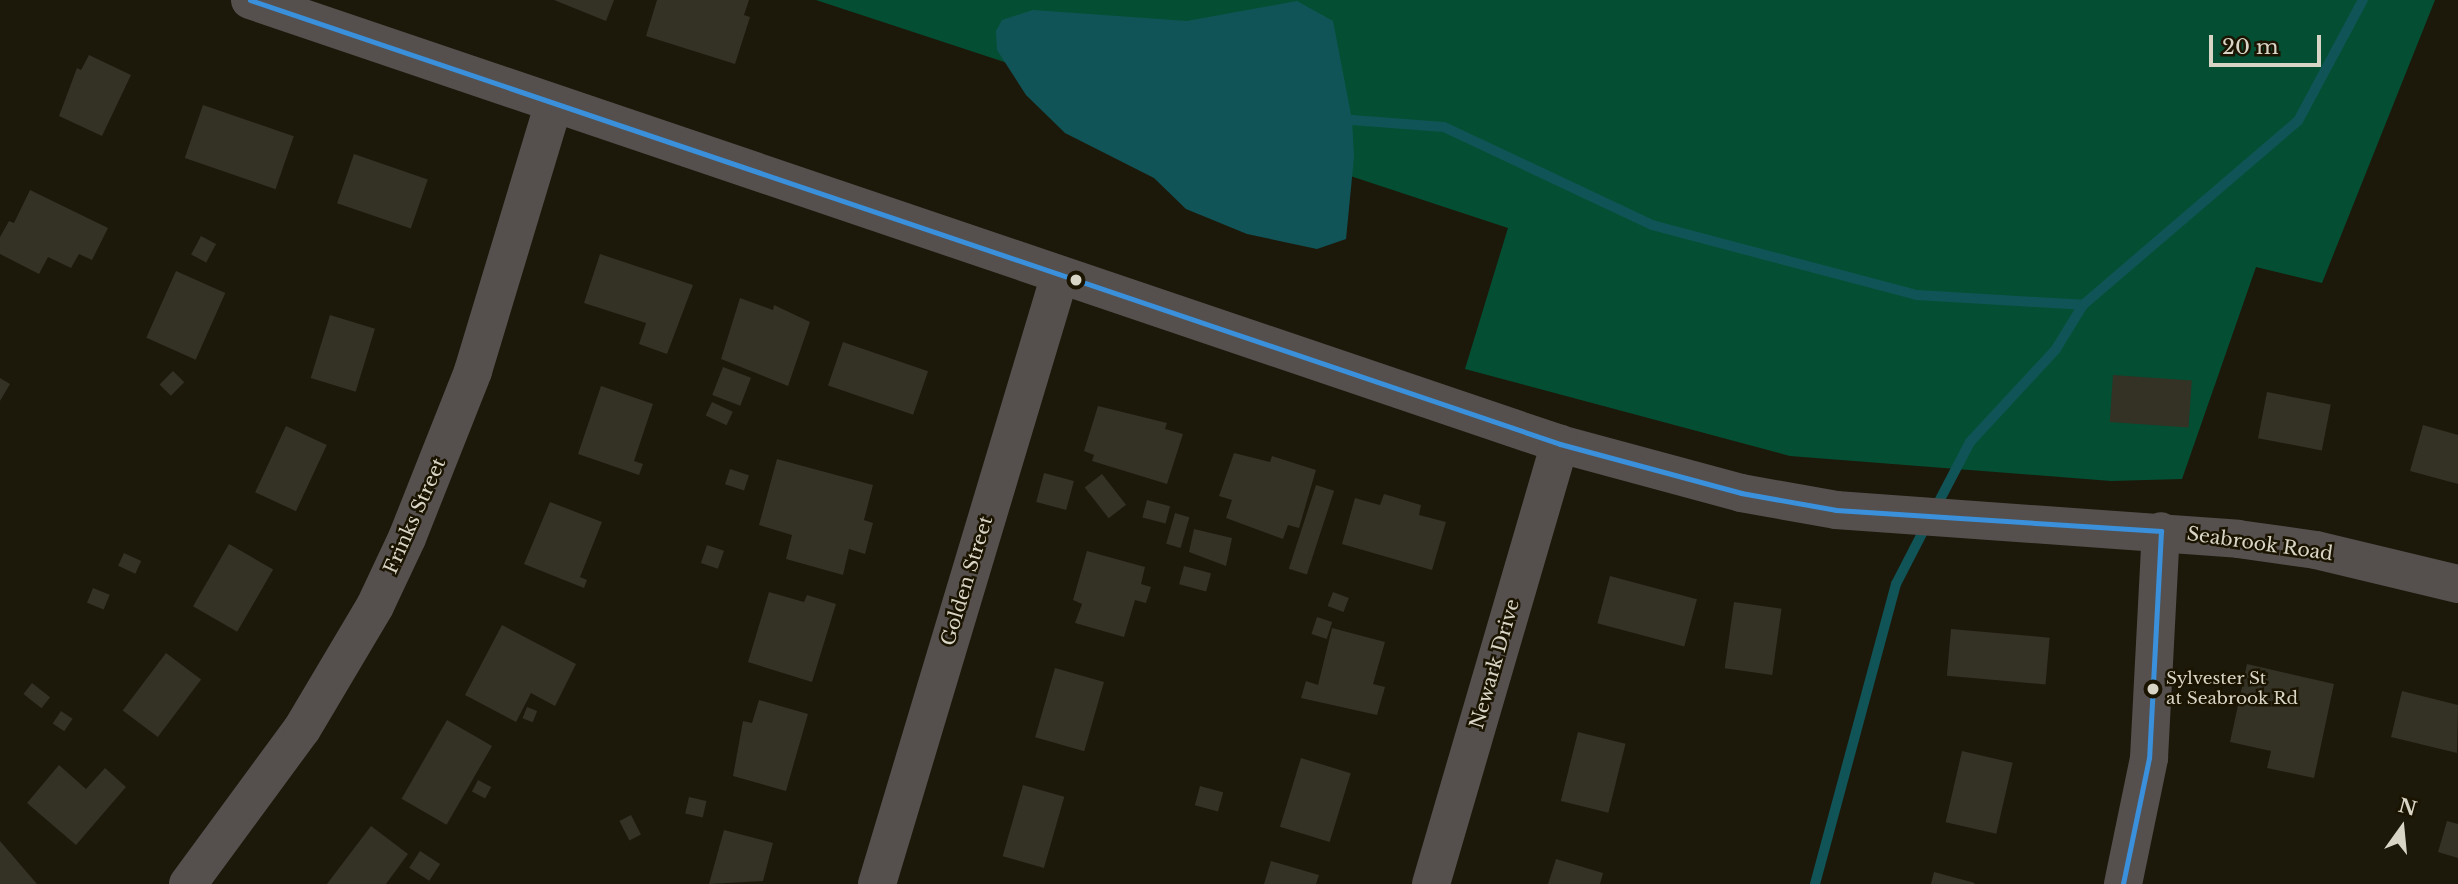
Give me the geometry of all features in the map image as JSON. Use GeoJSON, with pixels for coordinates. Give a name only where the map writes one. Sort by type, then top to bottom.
{"type":"FeatureCollection","features":[{"type":"Feature","properties":{"kind":"street","name":"Seabrook Road"},"geometry":{"type":"LineString","coordinates":[[250,0],[1059,278],[1560,444],[1741,493],[1836,510],[2161,531],[2316,550],[2458,584]]}},
{"type":"Feature","properties":{"kind":"street","name":"Frinks Street"},"geometry":{"type":"LineString","coordinates":[[188,884],[302,729],[375,606],[407,538],[473,371],[553,106]]}},
{"type":"Feature","properties":{"kind":"street","name":"Golden Street"},"geometry":{"type":"LineString","coordinates":[[877,884],[1059,278]]}},
{"type":"Feature","properties":{"kind":"street","name":"Newark Drive"},"geometry":{"type":"LineString","coordinates":[[1431,884],[1560,444]]}},
{"type":"Feature","properties":{"kind":"street"},"geometry":{"type":"LineString","coordinates":[[2123,884],[2149,758],[2161,531]]}},
{"type":"Feature","properties":{"kind":"green space"},"geometry":{"type":"Polygon","coordinates":[[[816,0],[2435,0],[2322,283],[2256,267],[2182,479],[2111,481],[1790,456],[1465,369],[1508,228],[816,0]]]}},
{"type":"Feature","properties":{"kind":"water"},"geometry":{"type":"Polygon","coordinates":[[[1297,1],[1333,21],[1352,120],[1354,157],[1346,239],[1317,249],[1247,234],[1186,209],[1154,178],[1065,133],[1026,95],[997,50],[996,31],[1002,20],[1033,10],[1187,21],[1297,1]]]}},
{"type":"Feature","properties":{"kind":"building"},"geometry":{"type":"Polygon","coordinates":[[[554,0],[614,0],[606,21],[554,0]]]}},
{"type":"Feature","properties":{"kind":"building"},"geometry":{"type":"Polygon","coordinates":[[[657,0],[749,0],[744,15],[750,17],[735,64],[646,36],[657,0]]]}},
{"type":"Feature","properties":{"kind":"building"},"geometry":{"type":"Polygon","coordinates":[[[89,55],[131,75],[102,136],[59,116],[77,68],[81,70],[89,55]]]}},
{"type":"Feature","properties":{"kind":"building"},"geometry":{"type":"Polygon","coordinates":[[[203,105],[294,136],[276,189],[185,158],[203,105]]]}},
{"type":"Feature","properties":{"kind":"building"},"geometry":{"type":"Polygon","coordinates":[[[354,154],[428,179],[411,229],[337,203],[354,154]]]}},
{"type":"Feature","properties":{"kind":"building"},"geometry":{"type":"Polygon","coordinates":[[[30,190],[108,228],[92,260],[79,254],[71,268],[48,257],[39,274],[0,254],[0,237],[9,221],[14,223],[30,190]]]}},
{"type":"Feature","properties":{"kind":"building"},"geometry":{"type":"Polygon","coordinates":[[[201,236],[216,244],[206,263],[191,255],[201,236]]]}},
{"type":"Feature","properties":{"kind":"building"},"geometry":{"type":"Polygon","coordinates":[[[600,254],[693,285],[667,354],[639,344],[646,323],[584,303],[600,254]]]}},
{"type":"Feature","properties":{"kind":"building"},"geometry":{"type":"Polygon","coordinates":[[[176,271],[225,293],[196,360],[146,338],[176,271]]]}},
{"type":"Feature","properties":{"kind":"building"},"geometry":{"type":"Polygon","coordinates":[[[740,298],[773,310],[774,305],[810,322],[788,386],[721,359],[740,298]]]}},
{"type":"Feature","properties":{"kind":"building"},"geometry":{"type":"Polygon","coordinates":[[[330,315],[375,329],[356,392],[311,378],[330,315]]]}},
{"type":"Feature","properties":{"kind":"building"},"geometry":{"type":"Polygon","coordinates":[[[843,342],[928,371],[913,415],[828,385],[843,342]]]}},
{"type":"Feature","properties":{"kind":"building"},"geometry":{"type":"Polygon","coordinates":[[[723,367],[751,378],[740,406],[712,395],[723,367]]]}},
{"type":"Feature","properties":{"kind":"building"},"geometry":{"type":"Polygon","coordinates":[[[173,371],[184,382],[171,396],[160,384],[173,371]]]}},
{"type":"Feature","properties":{"kind":"building"},"geometry":{"type":"Polygon","coordinates":[[[2113,375],[2192,381],[2189,427],[2110,422],[2113,375]]]}},
{"type":"Feature","properties":{"kind":"building"},"geometry":{"type":"Polygon","coordinates":[[[0,378],[10,384],[0,401],[0,378]]]}},
{"type":"Feature","properties":{"kind":"building"},"geometry":{"type":"Polygon","coordinates":[[[601,386],[653,404],[634,461],[643,464],[639,475],[578,454],[601,386]]]}},
{"type":"Feature","properties":{"kind":"building"},"geometry":{"type":"Polygon","coordinates":[[[2267,392],[2331,404],[2322,451],[2258,438],[2267,392]]]}},
{"type":"Feature","properties":{"kind":"building"},"geometry":{"type":"Polygon","coordinates":[[[712,402],[733,412],[727,425],[706,416],[712,402]]]}},
{"type":"Feature","properties":{"kind":"building"},"geometry":{"type":"Polygon","coordinates":[[[1098,406],[1167,423],[1165,429],[1183,434],[1167,484],[1092,461],[1094,455],[1084,451],[1098,406]]]}},
{"type":"Feature","properties":{"kind":"building"},"geometry":{"type":"Polygon","coordinates":[[[2423,425],[2458,435],[2458,484],[2410,471],[2423,425]]]}},
{"type":"Feature","properties":{"kind":"building"},"geometry":{"type":"Polygon","coordinates":[[[286,426],[327,445],[296,511],[255,492],[286,426]]]}},
{"type":"Feature","properties":{"kind":"building"},"geometry":{"type":"Polygon","coordinates":[[[1234,453],[1270,462],[1272,456],[1316,470],[1299,528],[1288,525],[1283,539],[1226,518],[1232,500],[1219,496],[1234,453]]]}},
{"type":"Feature","properties":{"kind":"building"},"geometry":{"type":"Polygon","coordinates":[[[777,459],[873,485],[864,520],[873,523],[865,554],[849,549],[843,575],[786,559],[792,535],[759,525],[777,459]]]}},
{"type":"Feature","properties":{"kind":"building"},"geometry":{"type":"Polygon","coordinates":[[[730,469],[749,475],[744,490],[725,484],[730,469]]]}},
{"type":"Feature","properties":{"kind":"building"},"geometry":{"type":"Polygon","coordinates":[[[1044,473],[1074,481],[1066,510],[1036,502],[1044,473]]]}},
{"type":"Feature","properties":{"kind":"building"},"geometry":{"type":"Polygon","coordinates":[[[1102,474],[1126,505],[1109,518],[1085,488],[1102,474]]]}},
{"type":"Feature","properties":{"kind":"building"},"geometry":{"type":"Polygon","coordinates":[[[1316,485],[1334,491],[1307,575],[1289,569],[1316,485]]]}},
{"type":"Feature","properties":{"kind":"building"},"geometry":{"type":"Polygon","coordinates":[[[1384,494],[1421,505],[1419,515],[1446,522],[1432,570],[1342,544],[1355,498],[1380,505],[1384,494]]]}},
{"type":"Feature","properties":{"kind":"building"},"geometry":{"type":"Polygon","coordinates":[[[1147,500],[1170,506],[1166,524],[1142,517],[1147,500]]]}},
{"type":"Feature","properties":{"kind":"building"},"geometry":{"type":"Polygon","coordinates":[[[550,502],[602,522],[580,577],[587,580],[584,588],[524,564],[550,502]]]}},
{"type":"Feature","properties":{"kind":"building"},"geometry":{"type":"Polygon","coordinates":[[[1175,513],[1189,517],[1181,548],[1166,544],[1175,513]]]}},
{"type":"Feature","properties":{"kind":"building"},"geometry":{"type":"Polygon","coordinates":[[[1194,529],[1232,538],[1226,566],[1189,552],[1194,529]]]}},
{"type":"Feature","properties":{"kind":"building"},"geometry":{"type":"Polygon","coordinates":[[[229,544],[273,570],[237,632],[193,606],[229,544]]]}},
{"type":"Feature","properties":{"kind":"building"},"geometry":{"type":"Polygon","coordinates":[[[707,545],[724,551],[718,569],[701,563],[707,545]]]}},
{"type":"Feature","properties":{"kind":"building"},"geometry":{"type":"Polygon","coordinates":[[[1087,551],[1145,567],[1141,584],[1151,587],[1146,603],[1135,600],[1124,637],[1075,623],[1082,604],[1073,600],[1087,551]]]}},
{"type":"Feature","properties":{"kind":"building"},"geometry":{"type":"Polygon","coordinates":[[[124,553],[141,561],[135,574],[118,566],[124,553]]]}},
{"type":"Feature","properties":{"kind":"building"},"geometry":{"type":"Polygon","coordinates":[[[1184,566],[1211,573],[1206,592],[1179,584],[1184,566]]]}},
{"type":"Feature","properties":{"kind":"building"},"geometry":{"type":"Polygon","coordinates":[[[1610,576],[1697,599],[1684,647],[1597,623],[1610,576]]]}},
{"type":"Feature","properties":{"kind":"building"},"geometry":{"type":"Polygon","coordinates":[[[93,588],[110,595],[104,610],[87,603],[93,588]]]}},
{"type":"Feature","properties":{"kind":"building"},"geometry":{"type":"Polygon","coordinates":[[[769,592],[804,602],[807,595],[836,604],[812,682],[748,662],[769,592]]]}},
{"type":"Feature","properties":{"kind":"building"},"geometry":{"type":"Polygon","coordinates":[[[1333,592],[1349,598],[1343,612],[1328,606],[1333,592]]]}},
{"type":"Feature","properties":{"kind":"building"},"geometry":{"type":"Polygon","coordinates":[[[1734,602],[1782,609],[1772,675],[1725,668],[1734,602]]]}},
{"type":"Feature","properties":{"kind":"building"},"geometry":{"type":"Polygon","coordinates":[[[1317,617],[1332,622],[1327,639],[1311,634],[1317,617]]]}},
{"type":"Feature","properties":{"kind":"building"},"geometry":{"type":"Polygon","coordinates":[[[502,625],[576,664],[555,706],[531,693],[516,722],[465,695],[502,625]]]}},
{"type":"Feature","properties":{"kind":"building"},"geometry":{"type":"Polygon","coordinates":[[[1332,628],[1385,642],[1373,684],[1385,687],[1377,715],[1301,698],[1306,681],[1318,685],[1332,628]]]}},
{"type":"Feature","properties":{"kind":"building"},"geometry":{"type":"Polygon","coordinates":[[[1951,629],[2050,638],[2046,684],[1947,676],[1951,629]]]}},
{"type":"Feature","properties":{"kind":"building"},"geometry":{"type":"Polygon","coordinates":[[[166,653],[201,679],[158,737],[123,711],[166,653]]]}},
{"type":"Feature","properties":{"kind":"building"},"geometry":{"type":"Polygon","coordinates":[[[2247,664],[2334,684],[2314,778],[2267,768],[2271,751],[2230,742],[2247,664]]]}},
{"type":"Feature","properties":{"kind":"building"},"geometry":{"type":"Polygon","coordinates":[[[1055,668],[1104,682],[1084,751],[1035,737],[1055,668]]]}},
{"type":"Feature","properties":{"kind":"building"},"geometry":{"type":"Polygon","coordinates":[[[32,683],[50,697],[42,708],[23,694],[32,683]]]}},
{"type":"Feature","properties":{"kind":"building"},"geometry":{"type":"Polygon","coordinates":[[[2402,691],[2458,705],[2457,753],[2391,737],[2402,691]]]}},
{"type":"Feature","properties":{"kind":"building"},"geometry":{"type":"Polygon","coordinates":[[[759,700],[808,714],[786,791],[733,776],[743,721],[752,723],[759,700]]]}},
{"type":"Feature","properties":{"kind":"building"},"geometry":{"type":"Polygon","coordinates":[[[527,707],[537,711],[533,722],[523,718],[527,707]]]}},
{"type":"Feature","properties":{"kind":"building"},"geometry":{"type":"Polygon","coordinates":[[[61,711],[73,719],[64,731],[53,723],[61,711]]]}},
{"type":"Feature","properties":{"kind":"building"},"geometry":{"type":"Polygon","coordinates":[[[447,720],[492,746],[447,825],[402,799],[447,720]]]}},
{"type":"Feature","properties":{"kind":"building"},"geometry":{"type":"Polygon","coordinates":[[[1578,732],[1626,744],[1608,813],[1561,801],[1578,732]]]}},
{"type":"Feature","properties":{"kind":"building"},"geometry":{"type":"Polygon","coordinates":[[[1962,751],[2013,763],[1996,834],[1946,822],[1962,751]]]}},
{"type":"Feature","properties":{"kind":"building"},"geometry":{"type":"Polygon","coordinates":[[[1301,758],[1351,773],[1330,842],[1280,827],[1301,758]]]}},
{"type":"Feature","properties":{"kind":"building"},"geometry":{"type":"Polygon","coordinates":[[[59,765],[86,789],[105,768],[126,787],[76,845],[27,803],[59,765]]]}},
{"type":"Feature","properties":{"kind":"building"},"geometry":{"type":"Polygon","coordinates":[[[478,780],[491,787],[485,799],[472,791],[478,780]]]}},
{"type":"Feature","properties":{"kind":"building"},"geometry":{"type":"Polygon","coordinates":[[[1023,785],[1064,797],[1044,868],[1003,856],[1023,785]]]}},
{"type":"Feature","properties":{"kind":"building"},"geometry":{"type":"Polygon","coordinates":[[[1200,786],[1223,792],[1218,812],[1195,805],[1200,786]]]}},
{"type":"Feature","properties":{"kind":"building"},"geometry":{"type":"Polygon","coordinates":[[[689,797],[707,801],[703,818],[685,814],[689,797]]]}},
{"type":"Feature","properties":{"kind":"building"},"geometry":{"type":"Polygon","coordinates":[[[631,815],[641,835],[629,841],[619,821],[631,815]]]}},
{"type":"Feature","properties":{"kind":"building"},"geometry":{"type":"Polygon","coordinates":[[[2447,821],[2458,824],[2458,858],[2438,852],[2447,821]]]}},
{"type":"Feature","properties":{"kind":"building"},"geometry":{"type":"Polygon","coordinates":[[[371,826],[408,854],[386,884],[327,884],[371,826]]]}},
{"type":"Feature","properties":{"kind":"building"},"geometry":{"type":"Polygon","coordinates":[[[724,830],[773,843],[763,881],[709,884],[724,830]]]}},
{"type":"Feature","properties":{"kind":"building"},"geometry":{"type":"Polygon","coordinates":[[[0,841],[37,884],[0,884],[0,841]]]}},
{"type":"Feature","properties":{"kind":"building"},"geometry":{"type":"Polygon","coordinates":[[[420,851],[440,864],[429,881],[409,868],[420,851]]]}},
{"type":"Feature","properties":{"kind":"building"},"geometry":{"type":"Polygon","coordinates":[[[1556,859],[1603,873],[1600,884],[1548,884],[1556,859]]]}},
{"type":"Feature","properties":{"kind":"building"},"geometry":{"type":"Polygon","coordinates":[[[1271,861],[1319,875],[1316,884],[1264,884],[1271,861]]]}},
{"type":"Feature","properties":{"kind":"building"},"geometry":{"type":"Polygon","coordinates":[[[1934,872],[1975,883],[1931,884],[1934,872]]]}},
{"type":"Feature","properties":{"kind":"waterway"},"geometry":{"type":"LineString","coordinates":[[1935,509],[1970,442],[2056,349],[2083,305],[2298,121],[2363,0]]}},
{"type":"Feature","properties":{"kind":"waterway"},"geometry":{"type":"LineString","coordinates":[[1352,120],[1444,127],[1652,225],[1917,295],[2083,305]]}},
{"type":"Feature","properties":{"kind":"waterway"},"geometry":{"type":"LineString","coordinates":[[1815,884],[1896,584],[1927,524]]}},
{"type":"Feature","properties":{"kind":"transit line"},"geometry":{"type":"LineString","coordinates":[[250,0],[1560,444],[1741,493],[1836,510],[2161,531],[2149,758],[2123,884]]}},
{"type":"Feature","properties":{"kind":"place","name":"Sylvester St at Seabrook Rd"},"geometry":{"type":"Point","coordinates":[2153,689]}}]}
